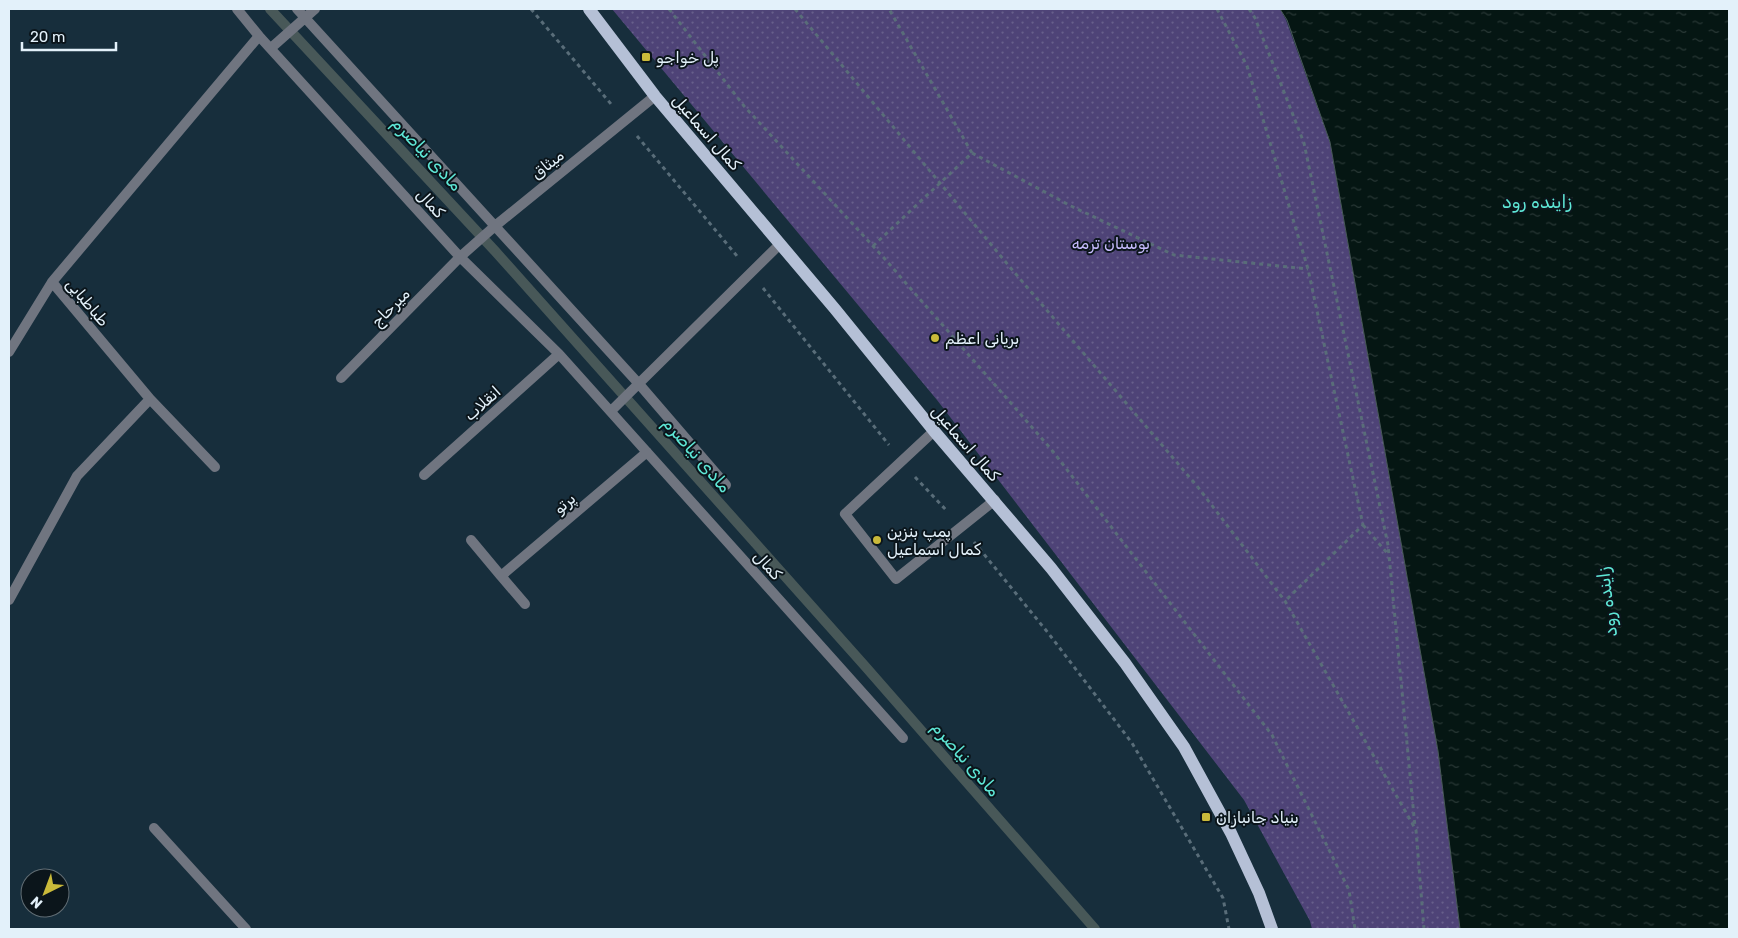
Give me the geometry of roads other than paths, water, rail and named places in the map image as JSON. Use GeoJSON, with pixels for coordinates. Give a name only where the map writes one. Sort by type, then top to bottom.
{"type":"FeatureCollection","features":[{"type":"Feature","properties":{"kind":"main road","name":"کمال اسماعیل"},"geometry":{"type":"LineString","coordinates":[[588,9],[654,96],[1051,568],[1125,663],[1184,747],[1231,832],[1259,892],[1272,929]]}},
{"type":"Feature","properties":{"kind":"street","name":"کمال"},"geometry":{"type":"LineString","coordinates":[[237,9],[259,36],[460,257],[559,354],[904,738]]}},
{"type":"Feature","properties":{"kind":"street"},"geometry":{"type":"LineString","coordinates":[[297,9],[639,384],[726,486]]}},
{"type":"Feature","properties":{"kind":"street"},"geometry":{"type":"LineString","coordinates":[[271,48],[315,9]]}},
{"type":"Feature","properties":{"kind":"street","name":"طباطبایی"},"geometry":{"type":"LineString","coordinates":[[215,467],[150,398],[52,282],[259,36]]}},
{"type":"Feature","properties":{"kind":"street","name":"میثاق"},"geometry":{"type":"LineString","coordinates":[[460,257],[495,226],[654,96]]}},
{"type":"Feature","properties":{"kind":"street"},"geometry":{"type":"LineString","coordinates":[[610,411],[780,244]]}},
{"type":"Feature","properties":{"kind":"street","name":"میرحاج"},"geometry":{"type":"LineString","coordinates":[[340,378],[460,257]]}},
{"type":"Feature","properties":{"kind":"street"},"geometry":{"type":"LineString","coordinates":[[9,352],[52,282]]}},
{"type":"Feature","properties":{"kind":"street","name":"انقلاب"},"geometry":{"type":"LineString","coordinates":[[424,475],[559,354]]}},
{"type":"Feature","properties":{"kind":"street"},"geometry":{"type":"LineString","coordinates":[[9,600],[76,476],[150,398]]}},
{"type":"Feature","properties":{"kind":"street"},"geometry":{"type":"LineString","coordinates":[[934,431],[845,514],[896,579],[994,500]]}},
{"type":"Feature","properties":{"kind":"street","name":"پرتو"},"geometry":{"type":"LineString","coordinates":[[501,576],[647,452]]}},
{"type":"Feature","properties":{"kind":"street"},"geometry":{"type":"LineString","coordinates":[[471,540],[525,604]]}},
{"type":"Feature","properties":{"kind":"street"},"geometry":{"type":"LineString","coordinates":[[154,828],[246,929]]}},
{"type":"Feature","properties":{"kind":"water","name":"زاینده رود"},"geometry":{"type":"Polygon","coordinates":[[[1280,9],[1729,9],[1729,929],[1460,929],[1438,751],[1330,142],[1287,20],[1280,9]]]}},
{"type":"Feature","properties":{"kind":"waterway","name":"مادی نیاصرم"},"geometry":{"type":"LineString","coordinates":[[270,9],[495,251],[864,665],[1095,929]]}},
{"type":"Feature","properties":{"kind":"place","name":"پل خواجو"},"geometry":{"type":"Point","coordinates":[646,57]}},
{"type":"Feature","properties":{"kind":"place","name":"بریانی اعظم"},"geometry":{"type":"Point","coordinates":[935,338]}},
{"type":"Feature","properties":{"kind":"place","name":"پمپ بنزین کمال اسماعیل"},"geometry":{"type":"Point","coordinates":[877,540]}},
{"type":"Feature","properties":{"kind":"place","name":"بنیاد جانبازان"},"geometry":{"type":"Point","coordinates":[1206,817]}},
{"type":"Feature","properties":{"kind":"park label","name":"بوستان ترمه"},"geometry":{"type":"Point","coordinates":[1111,243]}}]}
